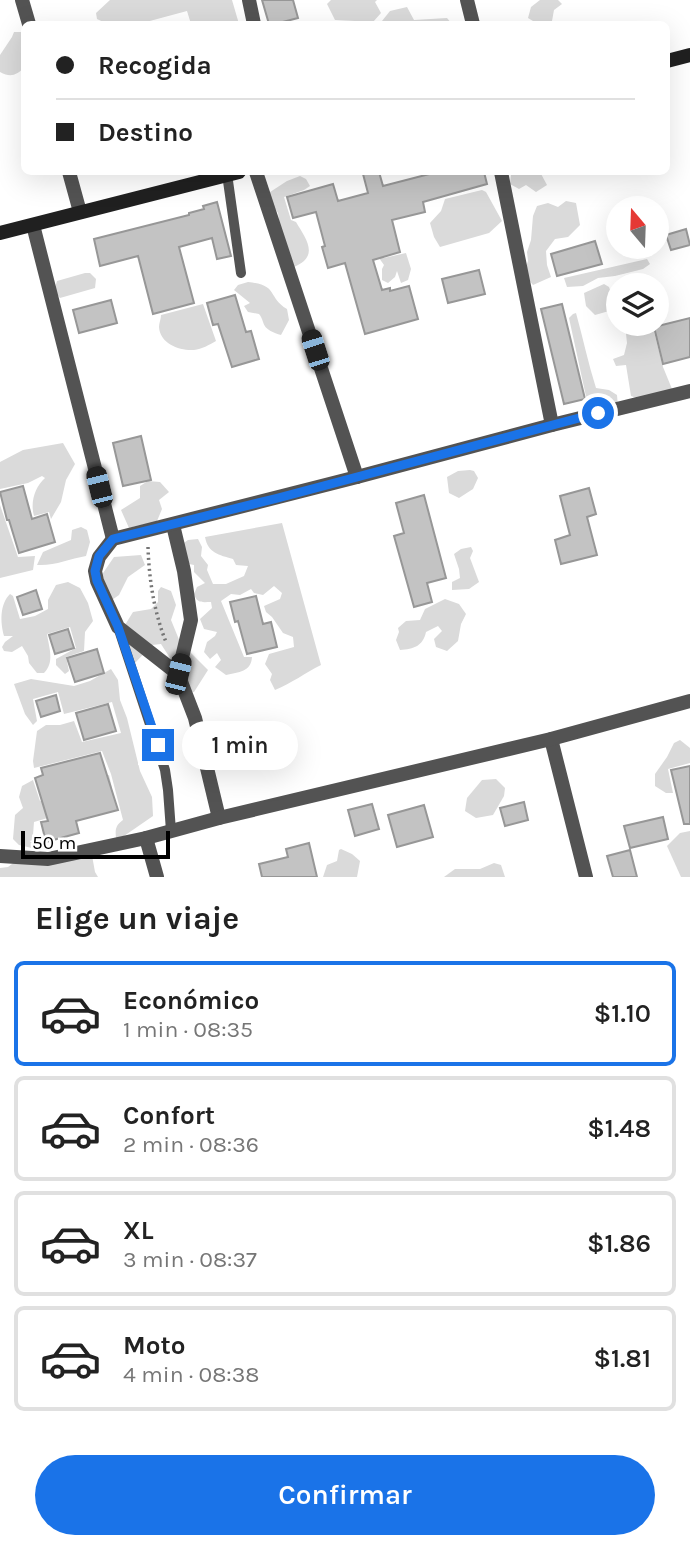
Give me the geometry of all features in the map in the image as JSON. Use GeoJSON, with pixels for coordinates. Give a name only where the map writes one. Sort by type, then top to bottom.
{"type":"FeatureCollection","features":[{"type":"Feature","properties":{"kind":"street"},"geometry":{"type":"LineString","coordinates":[[22,0],[28,21]]}},
{"type":"Feature","properties":{"kind":"street"},"geometry":{"type":"LineString","coordinates":[[249,0],[253,21]]}},
{"type":"Feature","properties":{"kind":"street"},"geometry":{"type":"LineString","coordinates":[[467,0],[472,21]]}},
{"type":"Feature","properties":{"kind":"street"},"geometry":{"type":"LineString","coordinates":[[670,60],[690,55]]}},
{"type":"Feature","properties":{"kind":"street"},"geometry":{"type":"LineString","coordinates":[[70,175],[80,212]]}},
{"type":"Feature","properties":{"kind":"street"},"geometry":{"type":"LineString","coordinates":[[0,233],[225,175]]}},
{"type":"Feature","properties":{"kind":"street"},"geometry":{"type":"LineString","coordinates":[[257,175],[357,477]]}},
{"type":"Feature","properties":{"kind":"street"},"geometry":{"type":"LineString","coordinates":[[501,175],[552,425]]}},
{"type":"Feature","properties":{"kind":"street"},"geometry":{"type":"LineString","coordinates":[[33,225],[113,539]]}},
{"type":"Feature","properties":{"kind":"street"},"geometry":{"type":"LineString","coordinates":[[219,818],[195,718],[178,674],[118,627],[97,581],[95,571],[99,556],[113,539],[690,391]]}},
{"type":"Feature","properties":{"kind":"street"},"geometry":{"type":"LineString","coordinates":[[173,525],[184,571],[191,620],[178,674]]}},
{"type":"Feature","properties":{"kind":"street"},"geometry":{"type":"LineString","coordinates":[[0,856],[48,859],[146,838],[551,739],[690,701]]}},
{"type":"Feature","properties":{"kind":"street"},"geometry":{"type":"LineString","coordinates":[[551,739],[586,877]]}},
{"type":"Feature","properties":{"kind":"street"},"geometry":{"type":"LineString","coordinates":[[146,838],[157,877]]}},
{"type":"Feature","properties":{"kind":"lane"},"geometry":{"type":"LineString","coordinates":[[233,175],[241,273]]}},
{"type":"Feature","properties":{"kind":"lane"},"geometry":{"type":"LineString","coordinates":[[118,627],[165,770],[171,831]]}},
{"type":"Feature","properties":{"kind":"path"},"geometry":{"type":"LineString","coordinates":[[148,531],[148,570],[159,625],[178,674]]}},
{"type":"Feature","properties":{"kind":"shaded area"},"geometry":{"type":"Polygon","coordinates":[[[110,0],[232,0],[238,21],[190,21],[187,11],[150,21],[102,21],[97,19],[96,13],[110,0]]]}},
{"type":"Feature","properties":{"kind":"shaded area"},"geometry":{"type":"Polygon","coordinates":[[[331,0],[377,0],[375,2],[381,13],[374,21],[335,20],[327,4],[331,0]]]}},
{"type":"Feature","properties":{"kind":"shaded area"},"geometry":{"type":"Polygon","coordinates":[[[540,0],[558,0],[562,4],[554,10],[552,21],[533,21],[528,18],[531,7],[540,0]]]}},
{"type":"Feature","properties":{"kind":"shaded area"},"geometry":{"type":"Polygon","coordinates":[[[407,7],[414,20],[447,18],[450,21],[382,21],[390,11],[407,7]]]}},
{"type":"Feature","properties":{"kind":"shaded area"},"geometry":{"type":"Polygon","coordinates":[[[14,32],[21,32],[21,70],[7,75],[0,72],[0,55],[14,32]]]}},
{"type":"Feature","properties":{"kind":"shaded area"},"geometry":{"type":"Polygon","coordinates":[[[511,175],[542,175],[547,185],[536,192],[526,185],[519,189],[510,184],[511,175]]]}},
{"type":"Feature","properties":{"kind":"shaded area"},"geometry":{"type":"Polygon","coordinates":[[[300,176],[306,179],[310,186],[284,197],[291,220],[296,222],[304,235],[309,252],[302,263],[294,267],[278,213],[267,194],[300,176]]]}},
{"type":"Feature","properties":{"kind":"shaded area"},"geometry":{"type":"Polygon","coordinates":[[[482,190],[486,192],[502,221],[489,233],[440,247],[430,223],[441,211],[445,199],[482,190]]]}},
{"type":"Feature","properties":{"kind":"shaded area"},"geometry":{"type":"Polygon","coordinates":[[[566,201],[576,203],[580,225],[568,237],[555,239],[546,251],[551,277],[533,285],[524,274],[533,216],[537,206],[548,203],[558,207],[566,201]]]}},
{"type":"Feature","properties":{"kind":"shaded area"},"geometry":{"type":"Polygon","coordinates":[[[406,253],[411,269],[408,280],[401,283],[397,271],[388,283],[382,280],[384,265],[379,258],[406,253]]]}},
{"type":"Feature","properties":{"kind":"shaded area"},"geometry":{"type":"Polygon","coordinates":[[[647,259],[650,264],[643,269],[627,273],[606,273],[606,277],[583,286],[567,287],[564,278],[647,259]]]}},
{"type":"Feature","properties":{"kind":"shaded area"},"geometry":{"type":"Polygon","coordinates":[[[90,273],[96,279],[95,288],[60,298],[54,291],[57,281],[90,273]]]}},
{"type":"Feature","properties":{"kind":"shaded area"},"geometry":{"type":"Polygon","coordinates":[[[248,282],[269,289],[287,309],[289,320],[281,335],[268,329],[259,314],[248,312],[244,306],[250,303],[234,290],[238,285],[248,282]]]}},
{"type":"Feature","properties":{"kind":"shaded area"},"geometry":{"type":"Polygon","coordinates":[[[606,285],[606,312],[595,315],[586,306],[584,293],[606,285]]]}},
{"type":"Feature","properties":{"kind":"shaded area"},"geometry":{"type":"Polygon","coordinates":[[[203,304],[216,341],[200,349],[189,350],[177,348],[163,338],[159,327],[161,315],[203,304]]]}},
{"type":"Feature","properties":{"kind":"shaded area"},"geometry":{"type":"Polygon","coordinates":[[[576,313],[596,388],[609,390],[617,395],[618,407],[600,409],[590,406],[587,401],[569,318],[576,313]]]}},
{"type":"Feature","properties":{"kind":"shaded area"},"geometry":{"type":"Polygon","coordinates":[[[626,336],[655,336],[672,389],[642,400],[631,396],[626,365],[616,366],[613,359],[624,355],[626,336]]]}},
{"type":"Feature","properties":{"kind":"shaded area"},"geometry":{"type":"Polygon","coordinates":[[[63,443],[75,464],[66,480],[61,502],[51,519],[49,512],[34,516],[34,495],[45,478],[42,476],[28,483],[0,489],[0,462],[23,450],[63,443]]]}},
{"type":"Feature","properties":{"kind":"shaded area"},"geometry":{"type":"Polygon","coordinates":[[[458,471],[474,471],[478,478],[473,489],[459,498],[449,493],[447,477],[458,471]]]}},
{"type":"Feature","properties":{"kind":"shaded area"},"geometry":{"type":"Polygon","coordinates":[[[148,481],[160,482],[169,492],[159,500],[162,509],[157,521],[129,528],[121,510],[140,498],[140,486],[148,481]]]}},
{"type":"Feature","properties":{"kind":"shaded area"},"geometry":{"type":"Polygon","coordinates":[[[0,505],[18,557],[35,556],[33,570],[0,578],[0,505]]]}},
{"type":"Feature","properties":{"kind":"shaded area"},"geometry":{"type":"Polygon","coordinates":[[[282,523],[321,665],[275,690],[270,680],[272,674],[265,664],[269,654],[294,647],[293,637],[283,633],[264,606],[280,599],[282,593],[274,586],[263,595],[254,593],[251,589],[240,595],[231,594],[221,601],[244,657],[252,657],[247,668],[226,675],[215,667],[221,660],[217,653],[210,659],[204,652],[207,642],[217,632],[204,629],[200,619],[212,608],[211,602],[201,602],[195,597],[197,587],[205,583],[194,572],[194,565],[184,563],[181,545],[188,540],[198,539],[202,547],[201,556],[208,565],[207,570],[213,584],[226,584],[244,576],[248,566],[236,565],[233,559],[215,552],[209,547],[205,537],[282,523]]]}},
{"type":"Feature","properties":{"kind":"shaded area"},"geometry":{"type":"Polygon","coordinates":[[[81,527],[87,530],[90,542],[86,556],[37,565],[43,552],[71,540],[72,530],[81,527]]]}},
{"type":"Feature","properties":{"kind":"shaded area"},"geometry":{"type":"Polygon","coordinates":[[[471,547],[473,551],[470,558],[479,582],[469,589],[452,590],[452,582],[460,578],[454,554],[471,547]]]}},
{"type":"Feature","properties":{"kind":"shaded area"},"geometry":{"type":"Polygon","coordinates":[[[141,555],[145,565],[128,577],[119,595],[109,602],[101,576],[114,557],[141,555]]]}},
{"type":"Feature","properties":{"kind":"shaded area"},"geometry":{"type":"Polygon","coordinates":[[[68,582],[80,588],[93,621],[85,632],[84,651],[66,657],[69,671],[65,674],[56,665],[56,659],[76,648],[70,627],[47,634],[49,664],[44,673],[37,673],[29,663],[22,646],[12,652],[4,651],[2,647],[13,636],[4,636],[4,603],[10,594],[20,619],[35,616],[48,609],[48,600],[56,585],[68,582]]]}},
{"type":"Feature","properties":{"kind":"shaded area"},"geometry":{"type":"Polygon","coordinates":[[[161,587],[171,591],[176,605],[171,620],[180,642],[208,670],[194,692],[184,691],[179,679],[168,676],[170,658],[161,644],[152,645],[135,663],[127,660],[125,625],[133,612],[151,609],[158,602],[158,591],[161,587]]]}},
{"type":"Feature","properties":{"kind":"shaded area"},"geometry":{"type":"Polygon","coordinates":[[[445,599],[459,604],[466,614],[458,641],[447,651],[436,647],[434,639],[442,631],[438,626],[426,632],[423,641],[417,646],[400,650],[396,640],[398,628],[406,621],[420,620],[425,609],[445,599]]]}},
{"type":"Feature","properties":{"kind":"shaded area"},"geometry":{"type":"Polygon","coordinates":[[[111,669],[118,680],[120,700],[140,771],[152,797],[153,816],[124,836],[116,838],[116,828],[123,820],[102,751],[34,768],[33,761],[37,731],[46,725],[74,721],[82,742],[121,733],[112,702],[64,714],[58,692],[33,699],[37,721],[33,725],[25,714],[14,684],[31,679],[74,686],[90,681],[111,669]]]}},
{"type":"Feature","properties":{"kind":"shaded area"},"geometry":{"type":"Polygon","coordinates":[[[680,740],[690,748],[690,763],[668,769],[673,793],[666,793],[655,786],[655,774],[674,743],[680,740]]]}},
{"type":"Feature","properties":{"kind":"shaded area"},"geometry":{"type":"Polygon","coordinates":[[[69,760],[77,784],[109,775],[112,788],[74,799],[51,817],[34,822],[32,848],[19,845],[13,839],[15,815],[23,808],[19,797],[22,786],[33,780],[40,801],[68,794],[60,763],[69,760]]]}},
{"type":"Feature","properties":{"kind":"shaded area"},"geometry":{"type":"Polygon","coordinates":[[[496,779],[505,788],[504,796],[493,815],[476,818],[465,811],[467,798],[482,780],[496,779]]]}},
{"type":"Feature","properties":{"kind":"shaded area"},"geometry":{"type":"Polygon","coordinates":[[[690,831],[690,877],[681,877],[667,846],[680,833],[690,831]]]}},
{"type":"Feature","properties":{"kind":"shaded area"},"geometry":{"type":"Polygon","coordinates":[[[341,849],[360,861],[357,877],[323,877],[327,865],[337,861],[341,849]]]}},
{"type":"Feature","properties":{"kind":"shaded area"},"geometry":{"type":"Polygon","coordinates":[[[91,850],[98,877],[0,877],[0,868],[8,867],[16,861],[91,850]]]}},
{"type":"Feature","properties":{"kind":"shaded area"},"geometry":{"type":"Polygon","coordinates":[[[494,863],[501,865],[505,877],[444,877],[455,869],[480,869],[494,863]]]}},
{"type":"Feature","properties":{"kind":"building"},"geometry":{"type":"Polygon","coordinates":[[[262,0],[293,0],[298,18],[268,21],[262,0]]]}},
{"type":"Feature","properties":{"kind":"building"},"geometry":{"type":"Polygon","coordinates":[[[363,175],[380,175],[383,186],[425,175],[485,175],[487,184],[423,202],[425,212],[392,220],[400,252],[373,260],[382,290],[390,288],[390,291],[409,286],[418,319],[365,334],[345,263],[328,268],[316,212],[293,218],[287,197],[333,184],[338,201],[368,193],[363,175]]]}},
{"type":"Feature","properties":{"kind":"building"},"geometry":{"type":"Polygon","coordinates":[[[217,202],[231,256],[217,259],[212,238],[179,247],[194,303],[153,314],[138,256],[100,266],[94,239],[189,215],[204,209],[203,206],[217,202]]]}},
{"type":"Feature","properties":{"kind":"building"},"geometry":{"type":"Polygon","coordinates":[[[686,229],[690,245],[671,250],[669,234],[686,229]]]}},
{"type":"Feature","properties":{"kind":"building"},"geometry":{"type":"Polygon","coordinates":[[[595,241],[602,264],[557,276],[551,254],[595,241]]]}},
{"type":"Feature","properties":{"kind":"building"},"geometry":{"type":"Polygon","coordinates":[[[479,270],[485,294],[448,303],[442,279],[479,270]]]}},
{"type":"Feature","properties":{"kind":"building"},"geometry":{"type":"Polygon","coordinates":[[[235,295],[246,332],[251,331],[259,359],[232,367],[218,324],[213,325],[207,303],[235,295]]]}},
{"type":"Feature","properties":{"kind":"building"},"geometry":{"type":"Polygon","coordinates":[[[111,300],[117,323],[79,333],[73,310],[111,300]]]}},
{"type":"Feature","properties":{"kind":"building"},"geometry":{"type":"Polygon","coordinates":[[[562,304],[585,399],[564,404],[541,309],[562,304]]]}},
{"type":"Feature","properties":{"kind":"building"},"geometry":{"type":"Polygon","coordinates":[[[690,318],[690,357],[663,364],[656,336],[669,336],[669,323],[690,318]]]}},
{"type":"Feature","properties":{"kind":"building"},"geometry":{"type":"Polygon","coordinates":[[[141,436],[151,480],[123,486],[113,443],[141,436]]]}},
{"type":"Feature","properties":{"kind":"building"},"geometry":{"type":"Polygon","coordinates":[[[23,486],[32,519],[47,514],[55,542],[19,553],[0,492],[23,486]]]}},
{"type":"Feature","properties":{"kind":"building"},"geometry":{"type":"Polygon","coordinates":[[[589,488],[596,514],[587,517],[597,555],[561,564],[555,540],[570,535],[560,496],[589,488]]]}},
{"type":"Feature","properties":{"kind":"building"},"geometry":{"type":"Polygon","coordinates":[[[424,495],[446,578],[427,583],[432,602],[414,607],[394,536],[404,533],[396,503],[424,495]]]}},
{"type":"Feature","properties":{"kind":"building"},"geometry":{"type":"Polygon","coordinates":[[[36,590],[42,609],[23,615],[17,597],[36,590]]]}},
{"type":"Feature","properties":{"kind":"building"},"geometry":{"type":"Polygon","coordinates":[[[256,596],[263,624],[271,622],[277,647],[247,654],[230,602],[256,596]]]}},
{"type":"Feature","properties":{"kind":"building"},"geometry":{"type":"Polygon","coordinates":[[[68,629],[74,648],[55,654],[49,635],[68,629]]]}},
{"type":"Feature","properties":{"kind":"building"},"geometry":{"type":"Polygon","coordinates":[[[97,649],[104,673],[75,682],[67,658],[97,649]]]}},
{"type":"Feature","properties":{"kind":"building"},"geometry":{"type":"Polygon","coordinates":[[[56,695],[60,711],[41,717],[36,701],[56,695]]]}},
{"type":"Feature","properties":{"kind":"building"},"geometry":{"type":"Polygon","coordinates":[[[108,704],[116,731],[84,740],[76,713],[108,704]]]}},
{"type":"Feature","properties":{"kind":"building"},"geometry":{"type":"Polygon","coordinates":[[[100,753],[118,810],[76,821],[79,833],[46,842],[41,822],[48,821],[35,778],[43,775],[41,768],[100,753]]]}},
{"type":"Feature","properties":{"kind":"building"},"geometry":{"type":"Polygon","coordinates":[[[690,766],[690,824],[684,824],[671,770],[690,766]]]}},
{"type":"Feature","properties":{"kind":"building"},"geometry":{"type":"Polygon","coordinates":[[[524,802],[528,820],[505,826],[500,808],[524,802]]]}},
{"type":"Feature","properties":{"kind":"building"},"geometry":{"type":"Polygon","coordinates":[[[372,804],[379,829],[355,836],[348,810],[372,804]]]}},
{"type":"Feature","properties":{"kind":"building"},"geometry":{"type":"Polygon","coordinates":[[[424,805],[433,837],[397,847],[388,815],[424,805]]]}},
{"type":"Feature","properties":{"kind":"building"},"geometry":{"type":"Polygon","coordinates":[[[663,817],[668,839],[630,848],[624,826],[663,817]]]}},
{"type":"Feature","properties":{"kind":"building"},"geometry":{"type":"Polygon","coordinates":[[[309,843],[317,877],[262,877],[259,864],[288,857],[286,849],[309,843]]]}},
{"type":"Feature","properties":{"kind":"building"},"geometry":{"type":"Polygon","coordinates":[[[630,850],[637,877],[613,877],[607,856],[630,850]]]}},
{"type":"Feature","properties":{"kind":"route"},"geometry":{"type":"LineString","coordinates":[[158,745],[118,627],[97,581],[95,571],[99,556],[113,539],[598,413]]}}]}
